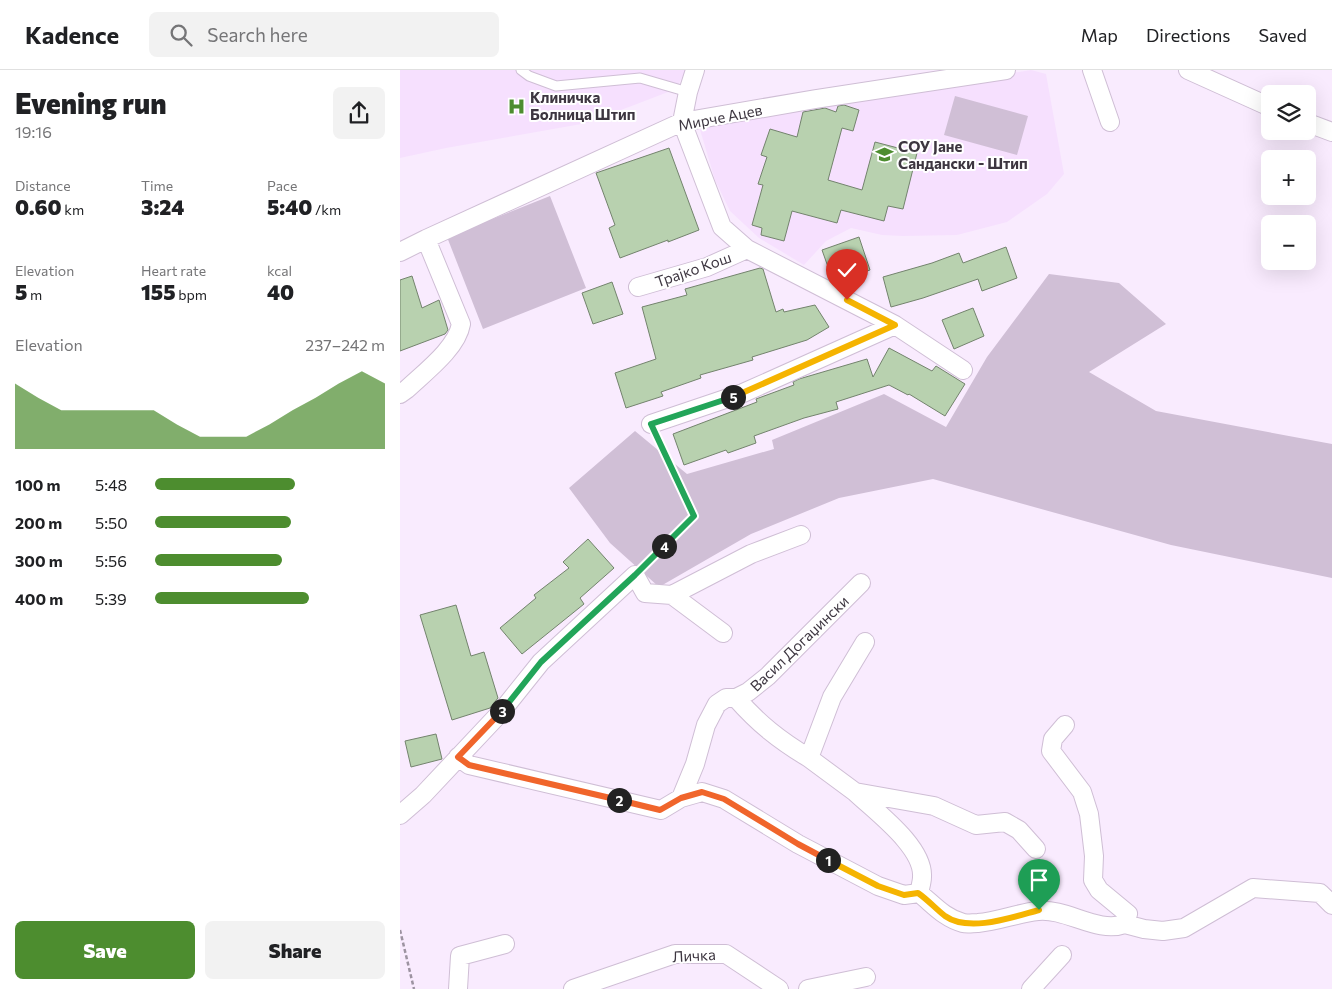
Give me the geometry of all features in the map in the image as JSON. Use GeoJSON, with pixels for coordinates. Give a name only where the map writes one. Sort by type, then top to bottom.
{"type":"FeatureCollection","features":[{"type":"Feature","properties":{"kind":"street"},"geometry":{"type":"LineString","coordinates":[[695,70],[682,122],[722,227],[747,249],[895,325],[963,370]]}},
{"type":"Feature","properties":{"kind":"street","name":"Мирче Ацев"},"geometry":{"type":"LineString","coordinates":[[400,252],[426,238],[682,122],[1006,70]]}},
{"type":"Feature","properties":{"kind":"street"},"geometry":{"type":"LineString","coordinates":[[1092,70],[1110,122]]}},
{"type":"Feature","properties":{"kind":"street"},"geometry":{"type":"LineString","coordinates":[[1188,70],[1261,103]]}},
{"type":"Feature","properties":{"kind":"street"},"geometry":{"type":"LineString","coordinates":[[1316,126],[1332,132]]}},
{"type":"Feature","properties":{"kind":"street"},"geometry":{"type":"LineString","coordinates":[[400,394],[408,389],[451,346],[459,334],[460,324],[426,238]]}},
{"type":"Feature","properties":{"kind":"street","name":"Трајко Кош"},"geometry":{"type":"LineString","coordinates":[[638,287],[707,267],[747,249]]}},
{"type":"Feature","properties":{"kind":"street"},"geometry":{"type":"LineString","coordinates":[[651,424],[744,393],[895,325]]}},
{"type":"Feature","properties":{"kind":"street"},"geometry":{"type":"LineString","coordinates":[[400,815],[423,795],[501,712],[541,662],[635,575],[645,593],[672,595],[751,554],[801,535]]}},
{"type":"Feature","properties":{"kind":"street","name":"Васил Догаџински"},"geometry":{"type":"LineString","coordinates":[[681,798],[695,764],[706,725],[717,704],[726,698],[736,698],[748,692],[768,676],[861,583]]}},
{"type":"Feature","properties":{"kind":"street"},"geometry":{"type":"LineString","coordinates":[[672,595],[723,633]]}},
{"type":"Feature","properties":{"kind":"street"},"geometry":{"type":"LineString","coordinates":[[808,758],[832,697],[864,642]]}},
{"type":"Feature","properties":{"kind":"street"},"geometry":{"type":"LineString","coordinates":[[736,698],[752,717],[780,741],[808,758],[855,792],[909,844],[919,859],[922,877],[918,893]]}},
{"type":"Feature","properties":{"kind":"street"},"geometry":{"type":"LineString","coordinates":[[1065,725],[1053,739],[1051,751],[1082,792],[1089,814],[1094,856],[1093,880],[1099,890],[1128,914],[1125,924]]}},
{"type":"Feature","properties":{"kind":"street"},"geometry":{"type":"LineString","coordinates":[[458,757],[469,765],[660,810],[681,798],[702,792],[724,799],[798,844],[878,886],[904,895],[918,893],[946,917],[965,924],[993,922],[1039,910],[1063,914],[1116,928],[1125,924],[1163,931],[1184,928],[1253,888],[1320,893],[1332,904]]}},
{"type":"Feature","properties":{"kind":"street"},"geometry":{"type":"LineString","coordinates":[[855,792],[934,806],[976,825],[1005,822],[1019,830],[1036,849]]}},
{"type":"Feature","properties":{"kind":"street"},"geometry":{"type":"LineString","coordinates":[[458,989],[460,956],[505,944]]}},
{"type":"Feature","properties":{"kind":"street","name":"Личка"},"geometry":{"type":"LineString","coordinates":[[573,989],[675,954],[726,954],[778,989]]}},
{"type":"Feature","properties":{"kind":"street"},"geometry":{"type":"LineString","coordinates":[[1031,989],[1062,955]]}},
{"type":"Feature","properties":{"kind":"street"},"geometry":{"type":"LineString","coordinates":[[808,989],[866,977]]}},
{"type":"Feature","properties":{"kind":"lane"},"geometry":{"type":"LineString","coordinates":[[521,70],[529,76],[556,86],[640,78],[688,92]]}},
{"type":"Feature","properties":{"kind":"path"},"geometry":{"type":"LineString","coordinates":[[635,575],[694,516],[651,424]]}},
{"type":"Feature","properties":{"kind":"path"},"geometry":{"type":"LineString","coordinates":[[400,930],[414,989]]}},
{"type":"Feature","properties":{"kind":"shaded area","name":"Клиничка Болница Штип"},"geometry":{"type":"Polygon","coordinates":[[[400,70],[686,70],[676,89],[587,123],[400,158],[400,70]]]}},
{"type":"Feature","properties":{"kind":"shaded area","name":"СОУ Јане Сандански - Штип"},"geometry":{"type":"Polygon","coordinates":[[[1031,70],[1046,74],[1064,174],[1047,194],[1007,222],[957,235],[882,235],[851,228],[826,241],[804,265],[759,238],[730,211],[715,180],[698,123],[1031,70]]]}},
{"type":"Feature","properties":{"kind":"shaded area"},"geometry":{"type":"Polygon","coordinates":[[[955,96],[1028,116],[1017,155],[944,135],[955,96]]]}},
{"type":"Feature","properties":{"kind":"shaded area"},"geometry":{"type":"Polygon","coordinates":[[[550,196],[586,288],[483,329],[447,237],[550,196]]]}},
{"type":"Feature","properties":{"kind":"shaded area"},"geometry":{"type":"Polygon","coordinates":[[[1049,274],[1119,283],[1166,324],[1089,372],[1156,411],[1332,444],[1332,578],[1171,545],[933,479],[839,498],[751,534],[659,587],[610,543],[569,488],[635,431],[687,474],[774,449],[772,440],[884,394],[946,427],[987,357],[1049,274]]]}},
{"type":"Feature","properties":{"kind":"building"},"geometry":{"type":"Polygon","coordinates":[[[844,105],[859,110],[853,131],[842,128],[828,180],[862,190],[875,142],[917,153],[903,209],[888,206],[884,221],[841,210],[837,223],[792,211],[784,241],[761,235],[762,228],[752,225],[763,185],[758,184],[767,157],[761,155],[770,129],[797,137],[803,112],[825,108],[836,112],[838,106],[844,105]]]}},
{"type":"Feature","properties":{"kind":"building"},"geometry":{"type":"Polygon","coordinates":[[[669,148],[699,230],[620,258],[609,228],[615,225],[596,173],[669,148]]]}},
{"type":"Feature","properties":{"kind":"building"},"geometry":{"type":"Polygon","coordinates":[[[859,237],[870,270],[835,282],[833,281],[822,250],[859,237]]]}},
{"type":"Feature","properties":{"kind":"building"},"geometry":{"type":"Polygon","coordinates":[[[1006,247],[1017,278],[982,291],[978,279],[891,307],[883,277],[959,253],[963,263],[1006,247]]]}},
{"type":"Feature","properties":{"kind":"building"},"geometry":{"type":"Polygon","coordinates":[[[760,268],[763,269],[776,312],[783,309],[784,312],[815,305],[829,327],[807,340],[752,357],[753,360],[700,375],[701,378],[661,392],[663,396],[626,408],[615,373],[656,359],[642,307],[687,295],[685,289],[760,268]]]}},
{"type":"Feature","properties":{"kind":"building"},"geometry":{"type":"Polygon","coordinates":[[[412,276],[422,308],[439,300],[448,330],[445,334],[400,351],[400,280],[412,276]]]}},
{"type":"Feature","properties":{"kind":"building"},"geometry":{"type":"Polygon","coordinates":[[[612,282],[623,314],[593,324],[582,293],[612,282]]]}},
{"type":"Feature","properties":{"kind":"building"},"geometry":{"type":"Polygon","coordinates":[[[973,308],[984,336],[954,349],[942,320],[973,308]]]}},
{"type":"Feature","properties":{"kind":"building"},"geometry":{"type":"Polygon","coordinates":[[[889,348],[932,371],[936,366],[965,384],[945,416],[909,394],[889,385],[836,402],[838,409],[804,418],[754,436],[756,443],[728,453],[726,450],[684,465],[673,434],[757,402],[756,399],[794,385],[793,382],[799,379],[867,359],[873,377],[889,348]]]}},
{"type":"Feature","properties":{"kind":"building"},"geometry":{"type":"Polygon","coordinates":[[[588,539],[614,568],[580,598],[584,604],[522,654],[500,628],[536,598],[534,595],[569,568],[563,562],[588,539]]]}},
{"type":"Feature","properties":{"kind":"building"},"geometry":{"type":"Polygon","coordinates":[[[456,605],[471,656],[484,652],[498,698],[490,708],[452,720],[420,615],[456,605]]]}},
{"type":"Feature","properties":{"kind":"building"},"geometry":{"type":"Polygon","coordinates":[[[436,734],[442,759],[411,767],[405,741],[436,734]]]}},
{"type":"Feature","properties":{"kind":"place","name":"Клиничка Болница Штип"},"geometry":{"type":"Point","coordinates":[516,106]}},
{"type":"Feature","properties":{"kind":"place","name":"СОУ Јане Сандански - Штип"},"geometry":{"type":"Point","coordinates":[884,155]}},
{"type":"Feature","properties":{"kind":"route"},"geometry":{"type":"LineString","coordinates":[[847,300],[895,325],[744,393],[651,424],[694,516],[635,575],[541,662],[501,712],[458,757],[469,765],[660,810],[681,798],[702,792],[724,799],[798,844],[878,886],[904,895],[918,893],[946,917],[965,924],[993,922],[1039,910]]}}]}
